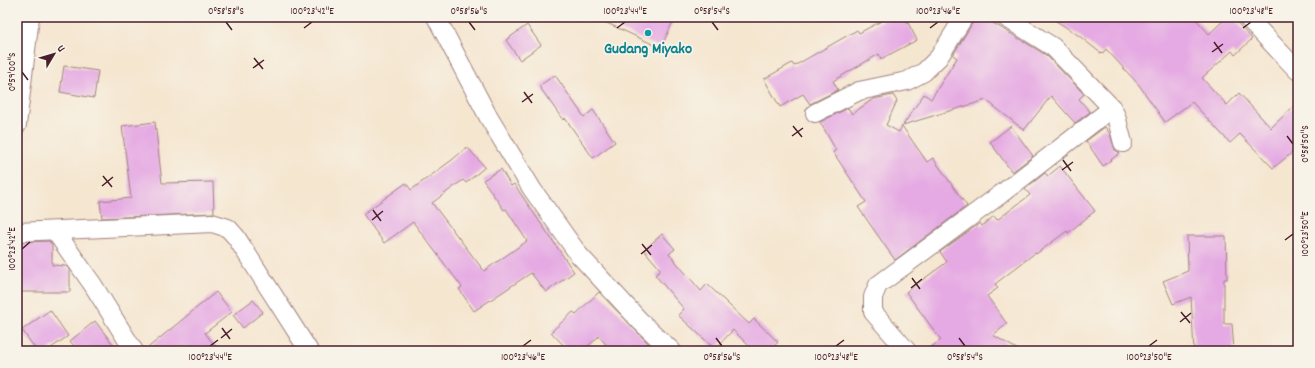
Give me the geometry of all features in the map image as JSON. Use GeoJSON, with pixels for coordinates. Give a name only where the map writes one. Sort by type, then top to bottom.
{"type":"FeatureCollection","features":[{"type":"Feature","properties":{"kind":"street"},"geometry":{"type":"LineString","coordinates":[[17,125],[30,17]]}},
{"type":"Feature","properties":{"kind":"street"},"geometry":{"type":"LineString","coordinates":[[436,17],[489,118],[536,195],[578,255],[640,321],[672,351]]}},
{"type":"Feature","properties":{"kind":"street"},"geometry":{"type":"LineString","coordinates":[[815,113],[859,91],[907,81],[924,72],[939,57],[964,17]]}},
{"type":"Feature","properties":{"kind":"street"},"geometry":{"type":"LineString","coordinates":[[1005,17],[1053,47],[1112,108],[1123,143]]}},
{"type":"Feature","properties":{"kind":"street"},"geometry":{"type":"LineString","coordinates":[[1247,17],[1298,71]]}},
{"type":"Feature","properties":{"kind":"street"},"geometry":{"type":"LineString","coordinates":[[907,351],[873,312],[873,297],[878,284],[1001,194],[1112,108]]}},
{"type":"Feature","properties":{"kind":"street"},"geometry":{"type":"LineString","coordinates":[[17,232],[212,223],[228,228],[236,236],[309,351]]}},
{"type":"Feature","properties":{"kind":"street"},"geometry":{"type":"LineString","coordinates":[[55,231],[93,285],[134,351]]}},
{"type":"Feature","properties":{"kind":"building","name":"Gudang Miyako"},"geometry":{"type":"Polygon","coordinates":[[[594,17],[675,17],[661,48],[594,17]]]}},
{"type":"Feature","properties":{"kind":"building"},"geometry":{"type":"Polygon","coordinates":[[[889,17],[905,17],[917,40],[881,59],[879,54],[833,81],[838,90],[810,104],[803,94],[780,107],[764,79],[792,63],[794,66],[857,30],[859,33],[889,17]]]}},
{"type":"Feature","properties":{"kind":"building"},"geometry":{"type":"Polygon","coordinates":[[[976,17],[983,17],[1046,55],[1084,94],[1079,99],[1090,112],[1075,123],[1051,96],[1024,130],[986,100],[903,125],[924,94],[931,99],[957,58],[953,55],[976,17]]]}},
{"type":"Feature","properties":{"kind":"building"},"geometry":{"type":"Polygon","coordinates":[[[1050,17],[1194,17],[1209,34],[1227,17],[1232,17],[1252,39],[1235,55],[1232,51],[1202,78],[1227,105],[1239,93],[1271,128],[1298,102],[1298,148],[1273,168],[1240,134],[1230,143],[1192,102],[1165,122],[1139,85],[1106,49],[1102,54],[1078,35],[1050,17]]]}},
{"type":"Feature","properties":{"kind":"building"},"geometry":{"type":"Polygon","coordinates":[[[527,25],[541,45],[520,60],[506,40],[527,25]]]}},
{"type":"Feature","properties":{"kind":"building"},"geometry":{"type":"Polygon","coordinates":[[[64,66],[98,71],[94,98],[60,92],[64,66]]]}},
{"type":"Feature","properties":{"kind":"building"},"geometry":{"type":"Polygon","coordinates":[[[555,75],[584,117],[593,110],[615,142],[593,158],[565,118],[563,120],[539,86],[555,75]]]}},
{"type":"Feature","properties":{"kind":"building"},"geometry":{"type":"Polygon","coordinates":[[[893,95],[897,101],[886,125],[899,132],[902,126],[927,162],[933,158],[967,206],[895,260],[858,207],[866,202],[833,152],[836,150],[820,122],[848,108],[852,114],[873,99],[893,95]]]}},
{"type":"Feature","properties":{"kind":"building"},"geometry":{"type":"Polygon","coordinates":[[[155,122],[162,183],[213,182],[214,213],[102,218],[100,201],[131,198],[122,126],[155,122]]]}},
{"type":"Feature","properties":{"kind":"building"},"geometry":{"type":"Polygon","coordinates":[[[1011,126],[1033,156],[1012,172],[990,142],[1011,126]]]}},
{"type":"Feature","properties":{"kind":"building"},"geometry":{"type":"Polygon","coordinates":[[[1105,127],[1110,134],[1115,150],[1120,153],[1103,166],[1086,141],[1105,127]]]}},
{"type":"Feature","properties":{"kind":"building"},"geometry":{"type":"Polygon","coordinates":[[[467,147],[485,167],[466,183],[463,180],[432,203],[484,271],[527,241],[506,209],[504,210],[483,180],[501,169],[511,186],[514,184],[574,272],[546,292],[531,273],[474,311],[459,289],[462,287],[413,222],[384,243],[363,214],[406,183],[411,190],[467,147]]]}},
{"type":"Feature","properties":{"kind":"building"},"geometry":{"type":"Polygon","coordinates":[[[1060,166],[1095,211],[1068,233],[1067,231],[1036,254],[1035,253],[995,284],[998,288],[987,296],[1007,324],[993,335],[1020,351],[925,351],[941,340],[906,292],[947,262],[940,252],[980,223],[982,226],[994,216],[997,220],[1030,195],[1025,189],[1045,173],[1048,176],[1060,166]]]}},
{"type":"Feature","properties":{"kind":"building"},"geometry":{"type":"Polygon","coordinates":[[[662,234],[675,249],[669,254],[701,291],[707,284],[749,324],[754,319],[778,342],[770,351],[754,351],[733,330],[715,349],[678,315],[684,309],[655,275],[661,270],[644,250],[662,234]]]}},
{"type":"Feature","properties":{"kind":"building"},"geometry":{"type":"Polygon","coordinates":[[[1187,236],[1226,236],[1227,279],[1224,279],[1224,324],[1232,324],[1234,351],[1194,351],[1191,297],[1173,304],[1163,281],[1188,271],[1187,236]]]}},
{"type":"Feature","properties":{"kind":"building"},"geometry":{"type":"Polygon","coordinates":[[[49,241],[52,245],[52,265],[66,266],[70,270],[70,292],[17,292],[18,242],[49,241]]]}},
{"type":"Feature","properties":{"kind":"building"},"geometry":{"type":"Polygon","coordinates":[[[216,292],[232,312],[205,333],[219,351],[144,351],[216,292]]]}},
{"type":"Feature","properties":{"kind":"building"},"geometry":{"type":"Polygon","coordinates":[[[599,292],[649,344],[641,351],[611,351],[599,336],[583,351],[569,351],[551,332],[573,312],[576,314],[599,292]]]}},
{"type":"Feature","properties":{"kind":"building"},"geometry":{"type":"Polygon","coordinates":[[[253,300],[263,312],[243,328],[233,315],[253,300]]]}},
{"type":"Feature","properties":{"kind":"building"},"geometry":{"type":"Polygon","coordinates":[[[50,310],[68,336],[47,351],[37,351],[22,330],[50,310]]]}},
{"type":"Feature","properties":{"kind":"building"},"geometry":{"type":"Polygon","coordinates":[[[95,321],[118,351],[78,351],[70,341],[95,321]]]}},
{"type":"Feature","properties":{"kind":"place","name":"Gudang Miyako"},"geometry":{"type":"Point","coordinates":[648,33]}}]}
